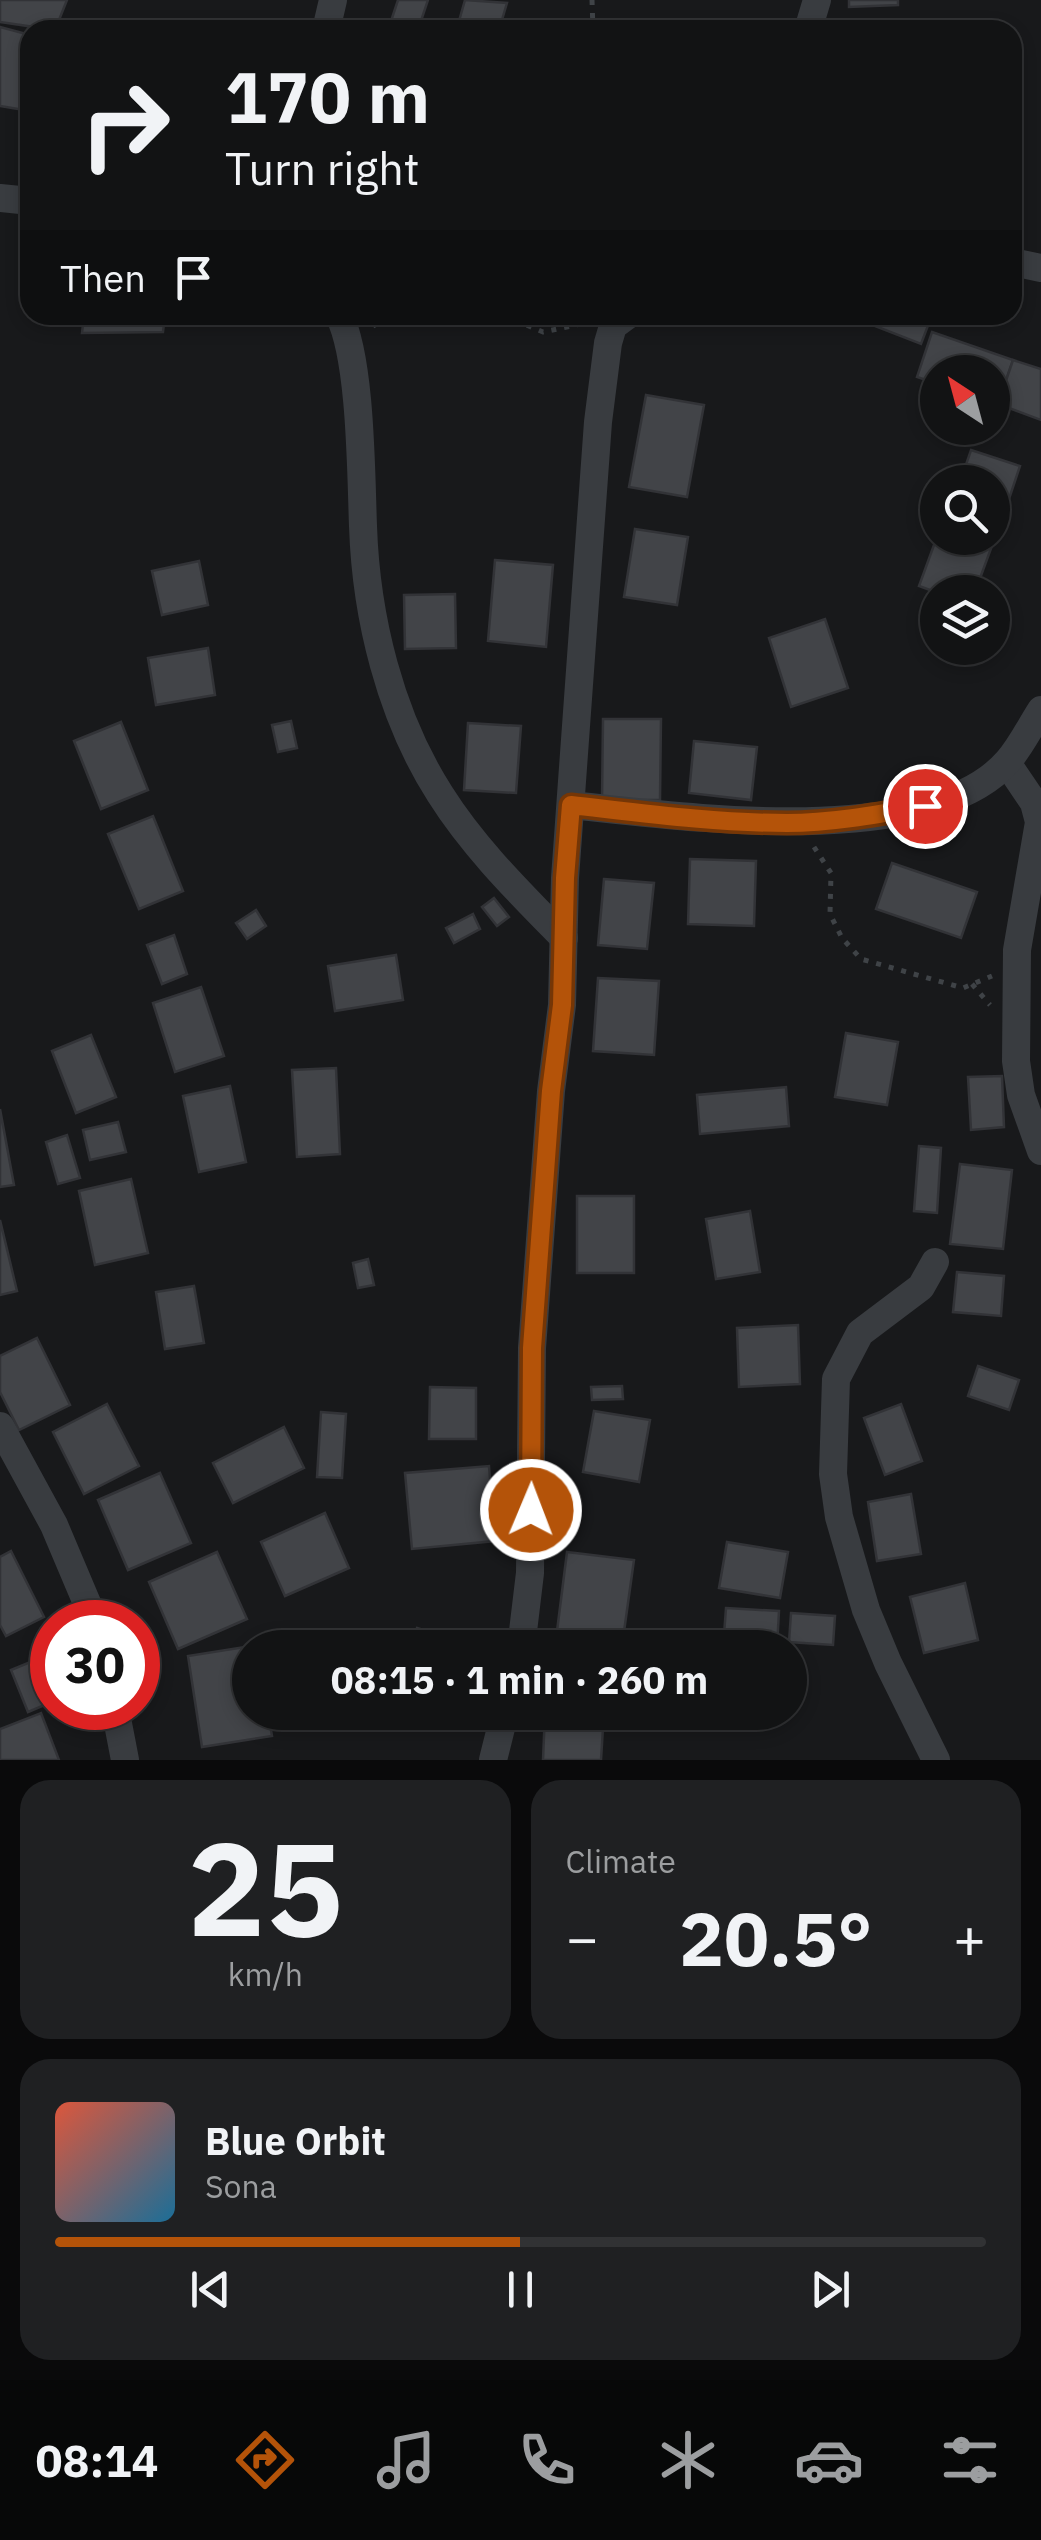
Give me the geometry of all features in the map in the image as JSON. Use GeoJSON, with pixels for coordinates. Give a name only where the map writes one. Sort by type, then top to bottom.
{"type":"FeatureCollection","features":[{"type":"Feature","properties":{"kind":"street"},"geometry":{"type":"LineString","coordinates":[[344,325],[355,395],[364,554],[386,670],[410,735],[438,792],[472,838],[564,938]]}},
{"type":"Feature","properties":{"kind":"street"},"geometry":{"type":"LineString","coordinates":[[522,1630],[530,1574],[533,1330],[551,1091],[562,1005],[571,805],[598,422],[608,342],[618,325]]}},
{"type":"Feature","properties":{"kind":"street"},"geometry":{"type":"LineString","coordinates":[[571,805],[791,824],[925,806],[984,780],[1007,762],[1041,710]]}},
{"type":"Feature","properties":{"kind":"street"},"geometry":{"type":"LineString","coordinates":[[1007,762],[1034,802],[1039,822],[1017,950],[1016,1061],[1021,1095],[1041,1151]]}},
{"type":"Feature","properties":{"kind":"street"},"geometry":{"type":"LineString","coordinates":[[935,1262],[920,1288],[860,1334],[836,1379],[833,1474],[839,1517],[866,1610],[936,1760]]}},
{"type":"Feature","properties":{"kind":"street"},"geometry":{"type":"LineString","coordinates":[[0,1426],[54,1525],[86,1600]]}},
{"type":"Feature","properties":{"kind":"street"},"geometry":{"type":"LineString","coordinates":[[120,1730],[126,1760]]}},
{"type":"Feature","properties":{"kind":"street"},"geometry":{"type":"LineString","coordinates":[[493,1760],[500,1730]]}},
{"type":"Feature","properties":{"kind":"path"},"geometry":{"type":"LineString","coordinates":[[527,325],[543,332],[570,325]]}},
{"type":"Feature","properties":{"kind":"path"},"geometry":{"type":"LineString","coordinates":[[791,824],[816,849],[831,873],[830,914],[842,938],[861,959],[963,988],[992,976],[1017,950]]}},
{"type":"Feature","properties":{"kind":"building"},"geometry":{"type":"Polygon","coordinates":[[[0,0],[67,0],[59,20],[20,20],[20,25],[0,22],[0,0]]]}},
{"type":"Feature","properties":{"kind":"building"},"geometry":{"type":"Polygon","coordinates":[[[398,0],[428,0],[421,20],[391,20],[398,0]]]}},
{"type":"Feature","properties":{"kind":"building"},"geometry":{"type":"Polygon","coordinates":[[[465,0],[507,3],[502,20],[459,20],[465,0]]]}},
{"type":"Feature","properties":{"kind":"building"},"geometry":{"type":"Polygon","coordinates":[[[849,0],[898,0],[898,5],[849,7],[849,0]]]}},
{"type":"Feature","properties":{"kind":"building"},"geometry":{"type":"Polygon","coordinates":[[[0,27],[20,32],[20,109],[0,106],[0,27]]]}},
{"type":"Feature","properties":{"kind":"building"},"geometry":{"type":"Polygon","coordinates":[[[83,325],[164,325],[163,332],[82,333],[83,325]]]}},
{"type":"Feature","properties":{"kind":"building"},"geometry":{"type":"Polygon","coordinates":[[[872,325],[928,325],[921,344],[872,325]]]}},
{"type":"Feature","properties":{"kind":"building"},"geometry":{"type":"Polygon","coordinates":[[[932,332],[999,355],[924,355],[932,332]]]}},
{"type":"Feature","properties":{"kind":"building"},"geometry":{"type":"Polygon","coordinates":[[[1013,360],[1041,369],[1041,420],[1010,408],[1013,360]]]}},
{"type":"Feature","properties":{"kind":"building"},"geometry":{"type":"Polygon","coordinates":[[[646,395],[704,405],[687,497],[629,487],[646,395]]]}},
{"type":"Feature","properties":{"kind":"building"},"geometry":{"type":"Polygon","coordinates":[[[971,450],[1020,466],[1010,496],[1010,465],[966,465],[971,450]]]}},
{"type":"Feature","properties":{"kind":"building"},"geometry":{"type":"Polygon","coordinates":[[[635,529],[688,537],[677,605],[624,597],[635,529]]]}},
{"type":"Feature","properties":{"kind":"building"},"geometry":{"type":"Polygon","coordinates":[[[930,555],[989,555],[981,575],[923,575],[930,555]]]}},
{"type":"Feature","properties":{"kind":"building"},"geometry":{"type":"Polygon","coordinates":[[[495,560],[553,565],[546,647],[488,641],[495,560]]]}},
{"type":"Feature","properties":{"kind":"building"},"geometry":{"type":"Polygon","coordinates":[[[199,561],[208,605],[162,615],[152,571],[199,561]]]}},
{"type":"Feature","properties":{"kind":"building"},"geometry":{"type":"Polygon","coordinates":[[[455,594],[456,648],[405,649],[404,595],[455,594]]]}},
{"type":"Feature","properties":{"kind":"building"},"geometry":{"type":"Polygon","coordinates":[[[825,619],[848,688],[791,707],[769,638],[825,619]]]}},
{"type":"Feature","properties":{"kind":"building"},"geometry":{"type":"Polygon","coordinates":[[[208,648],[215,695],[156,705],[148,658],[208,648]]]}},
{"type":"Feature","properties":{"kind":"building"},"geometry":{"type":"Polygon","coordinates":[[[603,719],[661,719],[660,800],[602,800],[603,719]]]}},
{"type":"Feature","properties":{"kind":"building"},"geometry":{"type":"Polygon","coordinates":[[[291,721],[297,748],[278,752],[272,725],[291,721]]]}},
{"type":"Feature","properties":{"kind":"building"},"geometry":{"type":"Polygon","coordinates":[[[121,722],[148,790],[101,809],[74,741],[121,722]]]}},
{"type":"Feature","properties":{"kind":"building"},"geometry":{"type":"Polygon","coordinates":[[[468,723],[521,726],[516,793],[464,790],[468,723]]]}},
{"type":"Feature","properties":{"kind":"building"},"geometry":{"type":"Polygon","coordinates":[[[694,741],[757,747],[751,800],[689,793],[694,741]]]}},
{"type":"Feature","properties":{"kind":"building"},"geometry":{"type":"Polygon","coordinates":[[[153,816],[183,891],[139,909],[108,834],[153,816]]]}},
{"type":"Feature","properties":{"kind":"building"},"geometry":{"type":"Polygon","coordinates":[[[690,859],[756,861],[754,926],[688,924],[690,859]]]}},
{"type":"Feature","properties":{"kind":"building"},"geometry":{"type":"Polygon","coordinates":[[[892,863],[977,892],[961,938],[876,909],[892,863]]]}},
{"type":"Feature","properties":{"kind":"building"},"geometry":{"type":"Polygon","coordinates":[[[604,879],[654,883],[647,949],[598,945],[604,879]]]}},
{"type":"Feature","properties":{"kind":"building"},"geometry":{"type":"Polygon","coordinates":[[[494,898],[509,917],[497,926],[482,907],[494,898]]]}},
{"type":"Feature","properties":{"kind":"building"},"geometry":{"type":"Polygon","coordinates":[[[256,910],[266,926],[247,939],[236,923],[256,910]]]}},
{"type":"Feature","properties":{"kind":"building"},"geometry":{"type":"Polygon","coordinates":[[[473,914],[480,929],[454,943],[446,928],[473,914]]]}},
{"type":"Feature","properties":{"kind":"building"},"geometry":{"type":"Polygon","coordinates":[[[174,935],[187,974],[162,984],[147,945],[174,935]]]}},
{"type":"Feature","properties":{"kind":"building"},"geometry":{"type":"Polygon","coordinates":[[[396,955],[403,1000],[335,1011],[328,966],[396,955]]]}},
{"type":"Feature","properties":{"kind":"building"},"geometry":{"type":"Polygon","coordinates":[[[598,978],[659,981],[654,1055],[593,1051],[598,978]]]}},
{"type":"Feature","properties":{"kind":"building"},"geometry":{"type":"Polygon","coordinates":[[[201,987],[224,1056],[175,1072],[153,1003],[201,987]]]}},
{"type":"Feature","properties":{"kind":"building"},"geometry":{"type":"Polygon","coordinates":[[[846,1033],[898,1042],[887,1105],[835,1097],[846,1033]]]}},
{"type":"Feature","properties":{"kind":"building"},"geometry":{"type":"Polygon","coordinates":[[[91,1035],[116,1097],[76,1113],[52,1051],[91,1035]]]}},
{"type":"Feature","properties":{"kind":"building"},"geometry":{"type":"Polygon","coordinates":[[[336,1068],[340,1154],[297,1157],[292,1070],[336,1068]]]}},
{"type":"Feature","properties":{"kind":"building"},"geometry":{"type":"Polygon","coordinates":[[[1002,1076],[1004,1127],[971,1130],[968,1077],[1002,1076]]]}},
{"type":"Feature","properties":{"kind":"building"},"geometry":{"type":"Polygon","coordinates":[[[230,1086],[246,1162],[199,1172],[183,1096],[230,1086]]]}},
{"type":"Feature","properties":{"kind":"building"},"geometry":{"type":"Polygon","coordinates":[[[786,1087],[789,1126],[700,1134],[697,1095],[786,1087]]]}},
{"type":"Feature","properties":{"kind":"building"},"geometry":{"type":"Polygon","coordinates":[[[0,1109],[14,1185],[0,1187],[0,1109]]]}},
{"type":"Feature","properties":{"kind":"building"},"geometry":{"type":"Polygon","coordinates":[[[118,1122],[126,1152],[90,1160],[83,1130],[118,1122]]]}},
{"type":"Feature","properties":{"kind":"building"},"geometry":{"type":"Polygon","coordinates":[[[67,1135],[80,1178],[58,1184],[46,1142],[67,1135]]]}},
{"type":"Feature","properties":{"kind":"building"},"geometry":{"type":"Polygon","coordinates":[[[919,1146],[941,1148],[937,1213],[914,1211],[919,1146]]]}},
{"type":"Feature","properties":{"kind":"building"},"geometry":{"type":"Polygon","coordinates":[[[960,1164],[1012,1170],[1003,1249],[950,1244],[960,1164]]]}},
{"type":"Feature","properties":{"kind":"building"},"geometry":{"type":"Polygon","coordinates":[[[131,1179],[148,1253],[95,1265],[79,1191],[131,1179]]]}},
{"type":"Feature","properties":{"kind":"building"},"geometry":{"type":"Polygon","coordinates":[[[577,1196],[634,1196],[634,1273],[577,1273],[577,1196]]]}},
{"type":"Feature","properties":{"kind":"building"},"geometry":{"type":"Polygon","coordinates":[[[750,1211],[760,1272],[716,1279],[706,1219],[750,1211]]]}},
{"type":"Feature","properties":{"kind":"building"},"geometry":{"type":"Polygon","coordinates":[[[0,1220],[17,1291],[0,1295],[0,1220]]]}},
{"type":"Feature","properties":{"kind":"building"},"geometry":{"type":"Polygon","coordinates":[[[368,1259],[374,1285],[358,1288],[353,1263],[368,1259]]]}},
{"type":"Feature","properties":{"kind":"building"},"geometry":{"type":"Polygon","coordinates":[[[957,1272],[1004,1276],[1001,1316],[953,1312],[957,1272]]]}},
{"type":"Feature","properties":{"kind":"building"},"geometry":{"type":"Polygon","coordinates":[[[194,1286],[204,1343],[165,1349],[156,1292],[194,1286]]]}},
{"type":"Feature","properties":{"kind":"building"},"geometry":{"type":"Polygon","coordinates":[[[798,1325],[800,1384],[739,1387],[737,1328],[798,1325]]]}},
{"type":"Feature","properties":{"kind":"building"},"geometry":{"type":"Polygon","coordinates":[[[37,1338],[70,1405],[19,1430],[0,1392],[0,1356],[37,1338]]]}},
{"type":"Feature","properties":{"kind":"building"},"geometry":{"type":"Polygon","coordinates":[[[978,1366],[1019,1380],[1009,1410],[968,1396],[978,1366]]]}},
{"type":"Feature","properties":{"kind":"building"},"geometry":{"type":"Polygon","coordinates":[[[622,1386],[623,1399],[592,1400],[591,1387],[622,1386]]]}},
{"type":"Feature","properties":{"kind":"building"},"geometry":{"type":"Polygon","coordinates":[[[430,1387],[476,1388],[476,1439],[429,1439],[430,1387]]]}},
{"type":"Feature","properties":{"kind":"building"},"geometry":{"type":"Polygon","coordinates":[[[107,1404],[139,1466],[84,1494],[53,1432],[107,1404]]]}},
{"type":"Feature","properties":{"kind":"building"},"geometry":{"type":"Polygon","coordinates":[[[901,1404],[922,1461],[885,1475],[864,1418],[901,1404]]]}},
{"type":"Feature","properties":{"kind":"building"},"geometry":{"type":"Polygon","coordinates":[[[594,1411],[650,1420],[639,1482],[583,1472],[594,1411]]]}},
{"type":"Feature","properties":{"kind":"building"},"geometry":{"type":"Polygon","coordinates":[[[321,1412],[346,1414],[342,1478],[317,1477],[321,1412]]]}},
{"type":"Feature","properties":{"kind":"building"},"geometry":{"type":"Polygon","coordinates":[[[284,1427],[304,1468],[233,1503],[213,1463],[284,1427]]]}},
{"type":"Feature","properties":{"kind":"building"},"geometry":{"type":"Polygon","coordinates":[[[489,1466],[495,1541],[412,1549],[405,1473],[489,1466]]]}},
{"type":"Feature","properties":{"kind":"building"},"geometry":{"type":"Polygon","coordinates":[[[160,1473],[191,1543],[128,1570],[98,1500],[160,1473]]]}},
{"type":"Feature","properties":{"kind":"building"},"geometry":{"type":"Polygon","coordinates":[[[911,1494],[921,1554],[877,1561],[868,1502],[911,1494]]]}},
{"type":"Feature","properties":{"kind":"building"},"geometry":{"type":"Polygon","coordinates":[[[325,1513],[349,1568],[285,1596],[261,1542],[325,1513]]]}},
{"type":"Feature","properties":{"kind":"building"},"geometry":{"type":"Polygon","coordinates":[[[727,1542],[788,1552],[780,1598],[719,1588],[727,1542]]]}},
{"type":"Feature","properties":{"kind":"building"},"geometry":{"type":"Polygon","coordinates":[[[11,1551],[36,1600],[30,1600],[30,1624],[6,1636],[0,1625],[0,1557],[11,1551]]]}},
{"type":"Feature","properties":{"kind":"building"},"geometry":{"type":"Polygon","coordinates":[[[217,1552],[247,1619],[178,1649],[149,1582],[217,1552]]]}},
{"type":"Feature","properties":{"kind":"building"},"geometry":{"type":"Polygon","coordinates":[[[567,1552],[634,1560],[624,1630],[557,1630],[567,1552]]]}},
{"type":"Feature","properties":{"kind":"building"},"geometry":{"type":"Polygon","coordinates":[[[965,1583],[978,1640],[924,1653],[910,1597],[965,1583]]]}},
{"type":"Feature","properties":{"kind":"building"},"geometry":{"type":"Polygon","coordinates":[[[726,1608],[779,1611],[778,1630],[724,1630],[726,1608]]]}},
{"type":"Feature","properties":{"kind":"building"},"geometry":{"type":"Polygon","coordinates":[[[791,1613],[835,1616],[833,1645],[807,1643],[807,1630],[790,1630],[791,1613]]]}},
{"type":"Feature","properties":{"kind":"building"},"geometry":{"type":"Polygon","coordinates":[[[232,1649],[232,1730],[271,1730],[272,1736],[202,1747],[188,1656],[232,1649]]]}},
{"type":"Feature","properties":{"kind":"building"},"geometry":{"type":"Polygon","coordinates":[[[30,1662],[30,1711],[28,1712],[11,1670],[30,1662]]]}},
{"type":"Feature","properties":{"kind":"building"},"geometry":{"type":"Polygon","coordinates":[[[30,1717],[30,1730],[48,1730],[59,1760],[0,1760],[0,1729],[30,1717]]]}},
{"type":"Feature","properties":{"kind":"building"},"geometry":{"type":"Polygon","coordinates":[[[544,1730],[603,1730],[601,1760],[543,1760],[544,1730]]]}},
{"type":"Feature","properties":{"kind":"route"},"geometry":{"type":"LineString","coordinates":[[531,1510],[532,1348],[551,1091],[562,1005],[571,805],[791,824],[925,806]]}}]}
